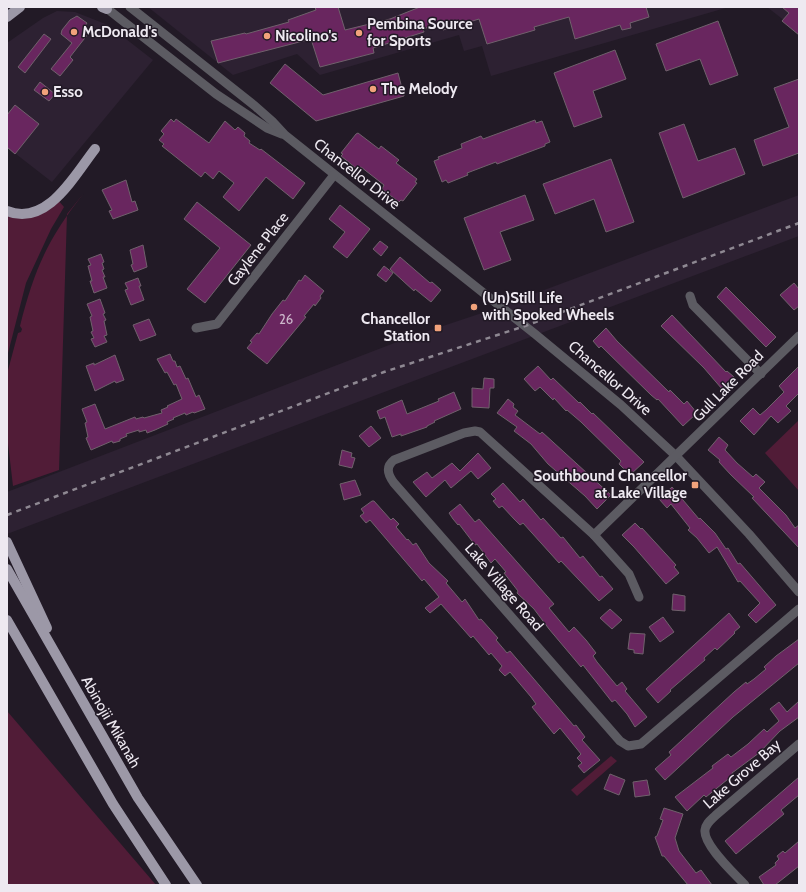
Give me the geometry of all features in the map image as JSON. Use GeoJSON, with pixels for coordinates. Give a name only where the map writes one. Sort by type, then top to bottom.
{"type":"FeatureCollection","features":[{"type":"Feature","properties":{"kind":"main road"},"geometry":{"type":"LineString","coordinates":[[7,18],[20,7]]}},
{"type":"Feature","properties":{"kind":"main road"},"geometry":{"type":"LineString","coordinates":[[7,211],[27,215],[44,208],[55,199],[95,149]]}},
{"type":"Feature","properties":{"kind":"main road"},"geometry":{"type":"LineString","coordinates":[[7,542],[37,604],[62,665]]}},
{"type":"Feature","properties":{"kind":"main road","name":"Abinojii Mikanah"},"geometry":{"type":"LineString","coordinates":[[7,569],[138,798],[197,885]]}},
{"type":"Feature","properties":{"kind":"main road"},"geometry":{"type":"LineString","coordinates":[[7,620],[113,804],[166,885]]}},
{"type":"Feature","properties":{"kind":"main road"},"geometry":{"type":"LineString","coordinates":[[7,628],[28,656]]}},
{"type":"Feature","properties":{"kind":"street","name":"Chancellor Drive"},"geometry":{"type":"LineString","coordinates":[[130,7],[255,106],[272,120],[285,135],[334,175],[553,348],[621,405],[676,456],[749,534],[799,592]]}},
{"type":"Feature","properties":{"kind":"street","name":"Chancellor Drive"},"geometry":{"type":"LineString","coordinates":[[105,8],[216,94],[267,128],[285,135]]}},
{"type":"Feature","properties":{"kind":"street","name":"Gaylene Place"},"geometry":{"type":"LineString","coordinates":[[196,328],[217,324],[334,175]]}},
{"type":"Feature","properties":{"kind":"street"},"geometry":{"type":"LineString","coordinates":[[690,296],[693,305],[761,374]]}},
{"type":"Feature","properties":{"kind":"street","name":"Gull Lake Road"},"geometry":{"type":"LineString","coordinates":[[676,456],[799,336]]}},
{"type":"Feature","properties":{"kind":"street","name":"Lake Village Road"},"geometry":{"type":"LineString","coordinates":[[639,597],[629,574],[594,535],[480,432],[475,431],[464,433],[394,460],[390,463],[389,475],[394,483],[620,742],[628,746],[641,744],[799,609]]}},
{"type":"Feature","properties":{"kind":"street"},"geometry":{"type":"LineString","coordinates":[[594,535],[676,456]]}},
{"type":"Feature","properties":{"kind":"street","name":"Lake Grove Bay"},"geometry":{"type":"LineString","coordinates":[[745,885],[712,848],[706,836],[706,827],[716,815],[799,744]]}},
{"type":"Feature","properties":{"kind":"shaded area"},"geometry":{"type":"Polygon","coordinates":[[[148,7],[729,7],[491,76],[482,46],[464,51],[459,35],[320,75],[297,54],[233,75],[148,7]]]}},
{"type":"Feature","properties":{"kind":"shaded area"},"geometry":{"type":"Polygon","coordinates":[[[767,7],[799,7],[799,32],[767,7]]]}},
{"type":"Feature","properties":{"kind":"shaded area"},"geometry":{"type":"Polygon","coordinates":[[[57,11],[75,12],[108,25],[153,60],[52,182],[7,147],[7,43],[43,18],[57,11]]]}},
{"type":"Feature","properties":{"kind":"shaded area"},"geometry":{"type":"Polygon","coordinates":[[[799,195],[799,236],[7,534],[7,492],[410,337],[488,311],[799,195]]]}},
{"type":"Feature","properties":{"kind":"shaded area"},"geometry":{"type":"Polygon","coordinates":[[[58,200],[64,207],[51,229],[26,283],[7,357],[7,214],[23,217],[35,216],[46,211],[58,200]]]}},
{"type":"Feature","properties":{"kind":"shaded area"},"geometry":{"type":"Polygon","coordinates":[[[67,216],[59,470],[13,486],[7,435],[7,374],[18,333],[21,332],[22,329],[20,326],[25,306],[37,271],[52,240],[67,216]]]}},
{"type":"Feature","properties":{"kind":"shaded area"},"geometry":{"type":"Polygon","coordinates":[[[799,420],[799,491],[765,453],[799,420]]]}},
{"type":"Feature","properties":{"kind":"shaded area"},"geometry":{"type":"Polygon","coordinates":[[[7,711],[156,885],[7,885],[7,711]]]}},
{"type":"Feature","properties":{"kind":"shaded area"},"geometry":{"type":"Polygon","coordinates":[[[611,756],[617,761],[577,796],[571,790],[611,756]]]}},
{"type":"Feature","properties":{"kind":"building"},"geometry":{"type":"Polygon","coordinates":[[[315,7],[338,7],[345,30],[390,19],[420,7],[646,7],[649,17],[630,23],[631,28],[622,30],[620,25],[575,39],[569,17],[534,27],[535,30],[487,44],[479,19],[443,30],[442,23],[423,29],[424,32],[373,48],[374,53],[320,67],[311,39],[218,63],[211,41],[246,34],[289,22],[288,20],[316,10],[315,7]]]}},
{"type":"Feature","properties":{"kind":"building"},"geometry":{"type":"Polygon","coordinates":[[[782,7],[799,7],[799,35],[782,21],[789,13],[782,7]]]}},
{"type":"Feature","properties":{"kind":"building"},"geometry":{"type":"Polygon","coordinates":[[[77,16],[87,23],[83,29],[88,34],[70,57],[73,60],[60,76],[51,69],[72,43],[61,34],[62,30],[70,20],[77,16]]]}},
{"type":"Feature","properties":{"kind":"building"},"geometry":{"type":"Polygon","coordinates":[[[718,21],[738,75],[710,85],[700,59],[666,71],[656,44],[718,21]]]}},
{"type":"Feature","properties":{"kind":"building"},"geometry":{"type":"Polygon","coordinates":[[[44,34],[51,39],[25,73],[18,67],[44,34]]]}},
{"type":"Feature","properties":{"kind":"building"},"geometry":{"type":"Polygon","coordinates":[[[615,50],[626,79],[593,91],[602,117],[574,127],[554,73],[615,50]]]}},
{"type":"Feature","properties":{"kind":"building","name":"The Melody"},"geometry":{"type":"Polygon","coordinates":[[[285,64],[323,95],[398,73],[404,96],[316,121],[270,83],[285,64]]]}},
{"type":"Feature","properties":{"kind":"building"},"geometry":{"type":"Polygon","coordinates":[[[799,79],[799,153],[763,166],[754,140],[789,127],[774,88],[799,79]]]}},
{"type":"Feature","properties":{"kind":"building","name":"Esso"},"geometry":{"type":"Polygon","coordinates":[[[40,82],[55,94],[49,101],[34,90],[40,82]]]}},
{"type":"Feature","properties":{"kind":"building"},"geometry":{"type":"Polygon","coordinates":[[[15,105],[39,124],[15,154],[7,147],[7,115],[15,105]]]}},
{"type":"Feature","properties":{"kind":"building"},"geometry":{"type":"Polygon","coordinates":[[[171,119],[174,122],[176,119],[209,143],[225,121],[235,130],[238,127],[245,133],[244,136],[250,141],[249,143],[260,150],[261,149],[305,183],[293,199],[266,177],[239,211],[223,197],[234,183],[219,171],[213,179],[205,172],[201,177],[162,146],[164,144],[159,140],[164,134],[161,131],[171,119]]]}},
{"type":"Feature","properties":{"kind":"building"},"geometry":{"type":"Polygon","coordinates":[[[535,120],[536,123],[542,121],[550,142],[545,144],[545,146],[497,164],[496,162],[467,173],[468,175],[448,183],[446,180],[442,182],[434,161],[439,159],[438,157],[462,148],[461,144],[481,136],[483,139],[535,120]]]}},
{"type":"Feature","properties":{"kind":"building"},"geometry":{"type":"Polygon","coordinates":[[[684,124],[698,161],[735,148],[745,174],[683,198],[659,133],[684,124]]]}},
{"type":"Feature","properties":{"kind":"building"},"geometry":{"type":"Polygon","coordinates":[[[358,133],[379,149],[381,146],[399,160],[396,163],[417,179],[415,182],[417,183],[403,201],[401,200],[399,202],[382,189],[384,185],[361,167],[357,169],[341,156],[343,154],[341,153],[358,133]]]}},
{"type":"Feature","properties":{"kind":"building"},"geometry":{"type":"Polygon","coordinates":[[[611,159],[634,222],[606,232],[594,199],[555,214],[543,184],[611,159]]]}},
{"type":"Feature","properties":{"kind":"building"},"geometry":{"type":"Polygon","coordinates":[[[126,180],[132,202],[135,201],[138,210],[113,219],[109,211],[112,210],[102,190],[126,180]]]}},
{"type":"Feature","properties":{"kind":"building"},"geometry":{"type":"Polygon","coordinates":[[[525,195],[534,220],[500,232],[511,260],[484,270],[464,218],[525,195]]]}},
{"type":"Feature","properties":{"kind":"building"},"geometry":{"type":"Polygon","coordinates":[[[197,202],[251,245],[205,303],[187,289],[220,248],[184,219],[197,202]]]}},
{"type":"Feature","properties":{"kind":"building"},"geometry":{"type":"Polygon","coordinates":[[[340,205],[370,229],[347,258],[333,247],[345,232],[329,219],[340,205]]]}},
{"type":"Feature","properties":{"kind":"building"},"geometry":{"type":"Polygon","coordinates":[[[380,241],[388,247],[381,256],[373,249],[380,241]]]}},
{"type":"Feature","properties":{"kind":"building"},"geometry":{"type":"Polygon","coordinates":[[[143,245],[147,267],[134,272],[131,265],[133,264],[130,250],[143,245]]]}},
{"type":"Feature","properties":{"kind":"building"},"geometry":{"type":"Polygon","coordinates":[[[101,254],[104,262],[102,263],[104,269],[102,270],[105,277],[103,277],[107,288],[94,293],[90,281],[92,281],[88,266],[91,265],[88,259],[101,254]]]}},
{"type":"Feature","properties":{"kind":"building"},"geometry":{"type":"Polygon","coordinates":[[[400,257],[430,283],[432,282],[441,290],[431,302],[415,289],[414,291],[390,269],[400,257]]]}},
{"type":"Feature","properties":{"kind":"building"},"geometry":{"type":"Polygon","coordinates":[[[384,266],[393,273],[386,282],[377,275],[384,266]]]}},
{"type":"Feature","properties":{"kind":"building"},"geometry":{"type":"Polygon","coordinates":[[[305,275],[324,291],[315,306],[314,304],[304,316],[306,317],[267,364],[247,348],[252,342],[250,341],[257,333],[259,334],[272,314],[283,300],[285,301],[299,280],[301,281],[305,275]]]}},
{"type":"Feature","properties":{"kind":"building"},"geometry":{"type":"Polygon","coordinates":[[[138,278],[144,300],[131,305],[125,290],[128,289],[125,283],[138,278]]]}},
{"type":"Feature","properties":{"kind":"building"},"geometry":{"type":"Polygon","coordinates":[[[794,283],[799,289],[799,306],[794,310],[780,295],[794,283]]]}},
{"type":"Feature","properties":{"kind":"building"},"geometry":{"type":"Polygon","coordinates":[[[726,287],[776,337],[766,347],[717,297],[726,287]]]}},
{"type":"Feature","properties":{"kind":"building"},"geometry":{"type":"Polygon","coordinates":[[[100,299],[105,313],[103,314],[106,320],[104,321],[107,335],[104,336],[107,342],[95,347],[91,339],[94,338],[91,332],[93,331],[90,317],[92,316],[87,304],[100,299]]]}},
{"type":"Feature","properties":{"kind":"building"},"geometry":{"type":"Polygon","coordinates":[[[672,315],[726,372],[727,371],[734,377],[722,389],[704,368],[661,326],[672,315]]]}},
{"type":"Feature","properties":{"kind":"building"},"geometry":{"type":"Polygon","coordinates":[[[149,319],[156,335],[140,341],[133,325],[149,319]]]}},
{"type":"Feature","properties":{"kind":"building"},"geometry":{"type":"Polygon","coordinates":[[[606,328],[617,341],[669,392],[670,390],[684,404],[687,401],[697,413],[683,426],[658,399],[657,400],[651,395],[601,346],[599,348],[593,341],[606,328]]]}},
{"type":"Feature","properties":{"kind":"building"},"geometry":{"type":"Polygon","coordinates":[[[170,354],[177,367],[180,366],[186,379],[188,378],[196,397],[199,395],[205,409],[186,415],[185,413],[173,418],[174,419],[167,422],[168,424],[147,433],[146,430],[139,432],[139,430],[126,434],[127,436],[120,439],[120,441],[113,443],[112,441],[91,450],[86,438],[88,437],[85,423],[87,422],[82,409],[95,404],[105,429],[135,417],[136,419],[144,418],[162,413],[161,410],[182,399],[176,384],[174,385],[167,372],[165,373],[157,359],[170,354]]]}},
{"type":"Feature","properties":{"kind":"building"},"geometry":{"type":"Polygon","coordinates":[[[115,355],[124,380],[116,383],[115,381],[95,391],[86,366],[94,363],[94,365],[115,355]]]}},
{"type":"Feature","properties":{"kind":"building"},"geometry":{"type":"Polygon","coordinates":[[[538,366],[551,380],[553,378],[579,403],[580,402],[592,414],[593,413],[644,462],[630,475],[619,464],[621,461],[581,422],[567,410],[566,411],[554,398],[553,400],[540,387],[535,391],[524,379],[538,366]]]}},
{"type":"Feature","properties":{"kind":"building"},"geometry":{"type":"Polygon","coordinates":[[[799,366],[799,393],[786,406],[791,411],[778,423],[771,416],[754,435],[740,421],[753,408],[760,415],[766,410],[784,392],[779,386],[799,366]]]}},
{"type":"Feature","properties":{"kind":"building"},"geometry":{"type":"Polygon","coordinates":[[[484,378],[494,379],[494,388],[490,388],[489,408],[472,407],[472,388],[483,389],[484,378]]]}},
{"type":"Feature","properties":{"kind":"building"},"geometry":{"type":"Polygon","coordinates":[[[454,392],[461,409],[434,421],[435,422],[427,427],[401,436],[401,434],[392,437],[385,417],[380,419],[377,411],[402,400],[407,414],[439,401],[438,399],[454,392]]]}},
{"type":"Feature","properties":{"kind":"building"},"geometry":{"type":"Polygon","coordinates":[[[508,399],[514,404],[513,407],[518,411],[515,415],[540,434],[542,432],[611,495],[597,509],[585,496],[548,464],[531,444],[514,431],[517,427],[497,413],[508,399]]]}},
{"type":"Feature","properties":{"kind":"building"},"geometry":{"type":"Polygon","coordinates":[[[371,426],[381,438],[369,447],[359,436],[371,426]]]}},
{"type":"Feature","properties":{"kind":"building"},"geometry":{"type":"Polygon","coordinates":[[[719,437],[728,445],[725,450],[737,463],[753,477],[756,474],[765,482],[759,488],[786,515],[795,528],[799,525],[799,548],[752,498],[754,497],[719,462],[720,460],[708,450],[719,437]]]}},
{"type":"Feature","properties":{"kind":"building"},"geometry":{"type":"Polygon","coordinates":[[[342,450],[352,453],[351,457],[355,458],[352,468],[339,465],[342,450]]]}},
{"type":"Feature","properties":{"kind":"building"},"geometry":{"type":"Polygon","coordinates":[[[478,453],[491,468],[478,479],[471,471],[451,488],[445,480],[426,497],[413,482],[427,472],[432,478],[452,463],[460,471],[478,453]]]}},
{"type":"Feature","properties":{"kind":"building"},"geometry":{"type":"Polygon","coordinates":[[[355,480],[361,495],[344,500],[340,484],[355,480]]]}},
{"type":"Feature","properties":{"kind":"building"},"geometry":{"type":"Polygon","coordinates":[[[503,483],[520,502],[523,499],[541,520],[543,518],[561,538],[563,537],[580,558],[583,556],[600,577],[602,576],[613,589],[599,601],[561,561],[559,563],[523,523],[520,525],[502,506],[499,508],[493,501],[496,499],[491,494],[503,483]]]}},
{"type":"Feature","properties":{"kind":"building"},"geometry":{"type":"Polygon","coordinates":[[[672,487],[699,519],[700,518],[715,533],[726,549],[728,548],[738,564],[740,563],[776,605],[756,623],[748,615],[760,603],[740,581],[738,582],[717,547],[709,553],[697,538],[688,530],[690,528],[671,504],[667,508],[659,499],[672,487]]]}},
{"type":"Feature","properties":{"kind":"building"},"geometry":{"type":"Polygon","coordinates":[[[374,501],[391,520],[393,518],[399,524],[396,527],[407,540],[408,539],[413,545],[416,543],[429,563],[448,581],[446,583],[462,602],[465,599],[479,620],[481,619],[498,638],[496,640],[507,653],[510,651],[574,726],[576,725],[585,737],[582,740],[600,760],[584,773],[578,766],[582,763],[577,758],[581,754],[560,728],[554,734],[532,707],[536,704],[510,672],[505,676],[499,670],[502,666],[491,653],[489,655],[473,636],[471,638],[441,604],[430,613],[425,608],[439,597],[424,579],[422,581],[370,520],[366,523],[360,516],[364,513],[361,509],[374,501]]]}},
{"type":"Feature","properties":{"kind":"building"},"geometry":{"type":"Polygon","coordinates":[[[460,504],[475,522],[479,519],[554,604],[549,608],[569,632],[574,627],[586,640],[596,653],[593,656],[597,662],[617,686],[622,682],[627,689],[625,691],[647,717],[635,727],[627,714],[615,700],[612,702],[583,665],[581,667],[534,609],[517,593],[518,591],[504,573],[506,572],[495,559],[491,563],[477,544],[475,545],[459,524],[458,525],[453,519],[449,513],[460,504]]]}},
{"type":"Feature","properties":{"kind":"building"},"geometry":{"type":"Polygon","coordinates":[[[635,523],[641,529],[642,528],[676,565],[674,567],[679,573],[666,584],[622,535],[635,523]]]}},
{"type":"Feature","properties":{"kind":"building"},"geometry":{"type":"Polygon","coordinates":[[[673,594],[685,596],[685,611],[672,610],[673,594]]]}},
{"type":"Feature","properties":{"kind":"building"},"geometry":{"type":"Polygon","coordinates":[[[610,609],[622,620],[612,629],[600,618],[610,609]]]}},
{"type":"Feature","properties":{"kind":"building"},"geometry":{"type":"Polygon","coordinates":[[[729,613],[740,627],[717,650],[715,648],[704,658],[705,660],[670,690],[671,691],[658,703],[646,689],[729,613]]]}},
{"type":"Feature","properties":{"kind":"building"},"geometry":{"type":"Polygon","coordinates":[[[663,617],[674,632],[660,642],[649,627],[663,617]]]}},
{"type":"Feature","properties":{"kind":"building"},"geometry":{"type":"Polygon","coordinates":[[[630,633],[645,634],[643,654],[634,653],[634,650],[628,649],[630,633]]]}},
{"type":"Feature","properties":{"kind":"building"},"geometry":{"type":"Polygon","coordinates":[[[799,639],[799,663],[733,717],[665,780],[655,769],[671,755],[669,752],[734,692],[746,682],[747,684],[754,679],[766,669],[764,667],[776,656],[799,639]]]}},
{"type":"Feature","properties":{"kind":"building"},"geometry":{"type":"Polygon","coordinates":[[[799,701],[799,717],[780,731],[759,753],[732,773],[733,775],[706,797],[704,795],[687,811],[675,797],[713,768],[712,766],[728,754],[731,757],[764,729],[767,732],[779,721],[770,709],[779,702],[787,712],[799,701]]]}},
{"type":"Feature","properties":{"kind":"building"},"geometry":{"type":"Polygon","coordinates":[[[610,774],[625,780],[619,795],[604,789],[610,774]]]}},
{"type":"Feature","properties":{"kind":"building"},"geometry":{"type":"Polygon","coordinates":[[[799,777],[799,795],[781,810],[784,814],[736,854],[725,841],[799,777]]]}},
{"type":"Feature","properties":{"kind":"building"},"geometry":{"type":"Polygon","coordinates":[[[647,780],[650,795],[635,797],[633,782],[647,780]]]}},
{"type":"Feature","properties":{"kind":"building"},"geometry":{"type":"Polygon","coordinates":[[[664,808],[683,814],[675,838],[679,851],[696,873],[701,870],[712,885],[688,885],[664,856],[662,856],[655,837],[657,836],[663,820],[660,819],[664,808]]]}},
{"type":"Feature","properties":{"kind":"building"},"geometry":{"type":"Polygon","coordinates":[[[799,841],[799,866],[775,885],[764,885],[759,877],[776,865],[775,863],[779,859],[777,856],[783,851],[785,853],[799,841]]]}},
{"type":"Feature","properties":{"kind":"railway"},"geometry":{"type":"LineString","coordinates":[[7,515],[384,372],[525,326],[799,223]]}},
{"type":"Feature","properties":{"kind":"place","name":"McDonald's"},"geometry":{"type":"Point","coordinates":[74,32]}},
{"type":"Feature","properties":{"kind":"place","name":"Pembina Source for Sports"},"geometry":{"type":"Point","coordinates":[359,33]}},
{"type":"Feature","properties":{"kind":"place","name":"Nicolino's"},"geometry":{"type":"Point","coordinates":[267,36]}},
{"type":"Feature","properties":{"kind":"place","name":"The Melody"},"geometry":{"type":"Point","coordinates":[373,89]}},
{"type":"Feature","properties":{"kind":"place","name":"Esso"},"geometry":{"type":"Point","coordinates":[45,92]}},
{"type":"Feature","properties":{"kind":"place","name":"(Un)Still Life with Spoked Wheels"},"geometry":{"type":"Point","coordinates":[474,307]}},
{"type":"Feature","properties":{"kind":"place","name":"Chancellor Station"},"geometry":{"type":"Point","coordinates":[438,328]}},
{"type":"Feature","properties":{"kind":"place","name":"Southbound Chancellor at Lake Village"},"geometry":{"type":"Point","coordinates":[695,485]}}]}
